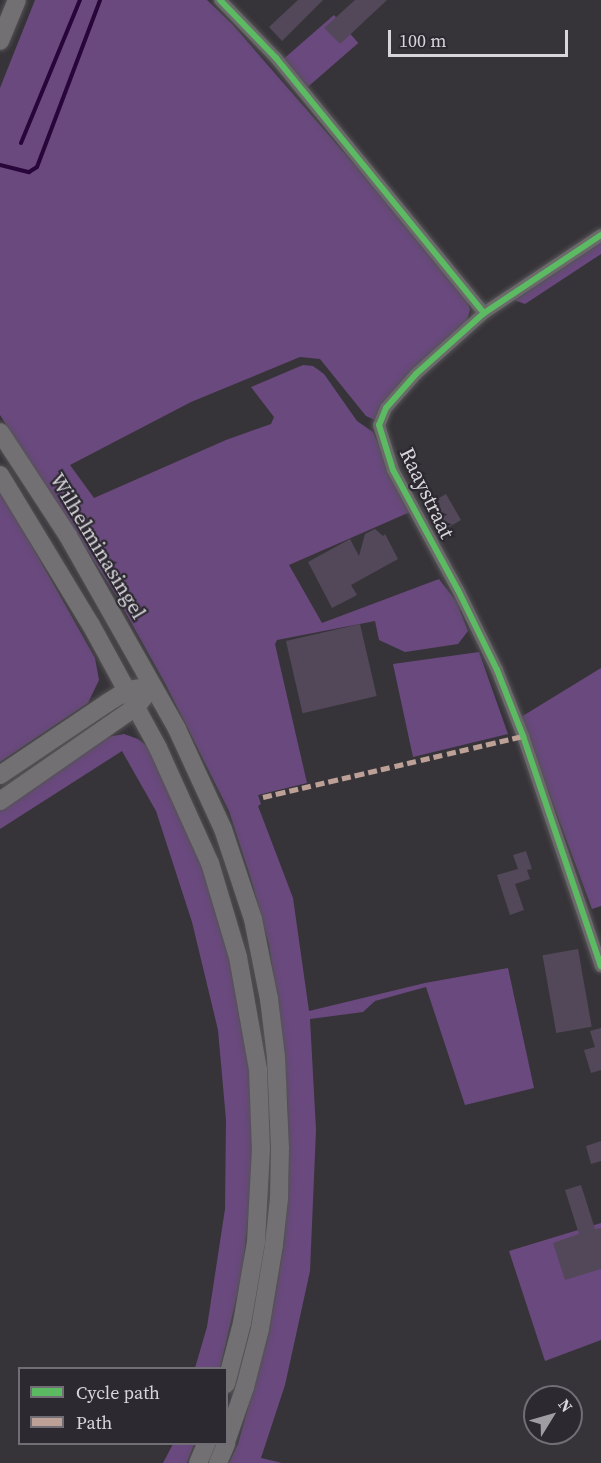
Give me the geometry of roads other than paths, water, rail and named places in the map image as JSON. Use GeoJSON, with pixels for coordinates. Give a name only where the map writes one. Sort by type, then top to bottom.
{"type":"FeatureCollection","features":[{"type":"Feature","properties":{"kind":"highway"},"geometry":{"type":"LineString","coordinates":[[0,41],[17,0]]}},
{"type":"Feature","properties":{"kind":"highway","name":"Wilhelminasingel"},"geometry":{"type":"LineString","coordinates":[[0,432],[68,536],[154,686],[202,779],[232,852],[253,919],[274,1036],[280,1148],[274,1245],[260,1329],[245,1387],[228,1437]]}},
{"type":"Feature","properties":{"kind":"highway"},"geometry":{"type":"LineString","coordinates":[[0,475],[133,698],[187,807],[217,881],[238,957],[254,1037],[260,1100],[260,1196],[249,1288],[228,1375]]}},
{"type":"Feature","properties":{"kind":"highway"},"geometry":{"type":"LineString","coordinates":[[0,775],[154,686]]}},
{"type":"Feature","properties":{"kind":"highway"},"geometry":{"type":"LineString","coordinates":[[0,801],[133,698]]}},
{"type":"Feature","properties":{"kind":"highway"},"geometry":{"type":"LineString","coordinates":[[198,1463],[205,1445]]}},
{"type":"Feature","properties":{"kind":"highway","name":"Wilhelminasingel"},"geometry":{"type":"LineString","coordinates":[[218,1463],[225,1445]]}},
{"type":"Feature","properties":{"kind":"street"},"geometry":{"type":"LineString","coordinates":[[220,0],[276,58],[484,313]]}},
{"type":"Feature","properties":{"kind":"street","name":"Raaystraat"},"geometry":{"type":"LineString","coordinates":[[601,235],[484,313],[416,374],[386,408],[379,426],[393,470],[458,590],[497,670],[523,736],[601,966]]}},
{"type":"Feature","properties":{"kind":"waterway"},"geometry":{"type":"LineString","coordinates":[[21,143],[80,0]]}},
{"type":"Feature","properties":{"kind":"waterway"},"geometry":{"type":"LineString","coordinates":[[0,165],[29,172],[37,167],[100,0]]}}]}
